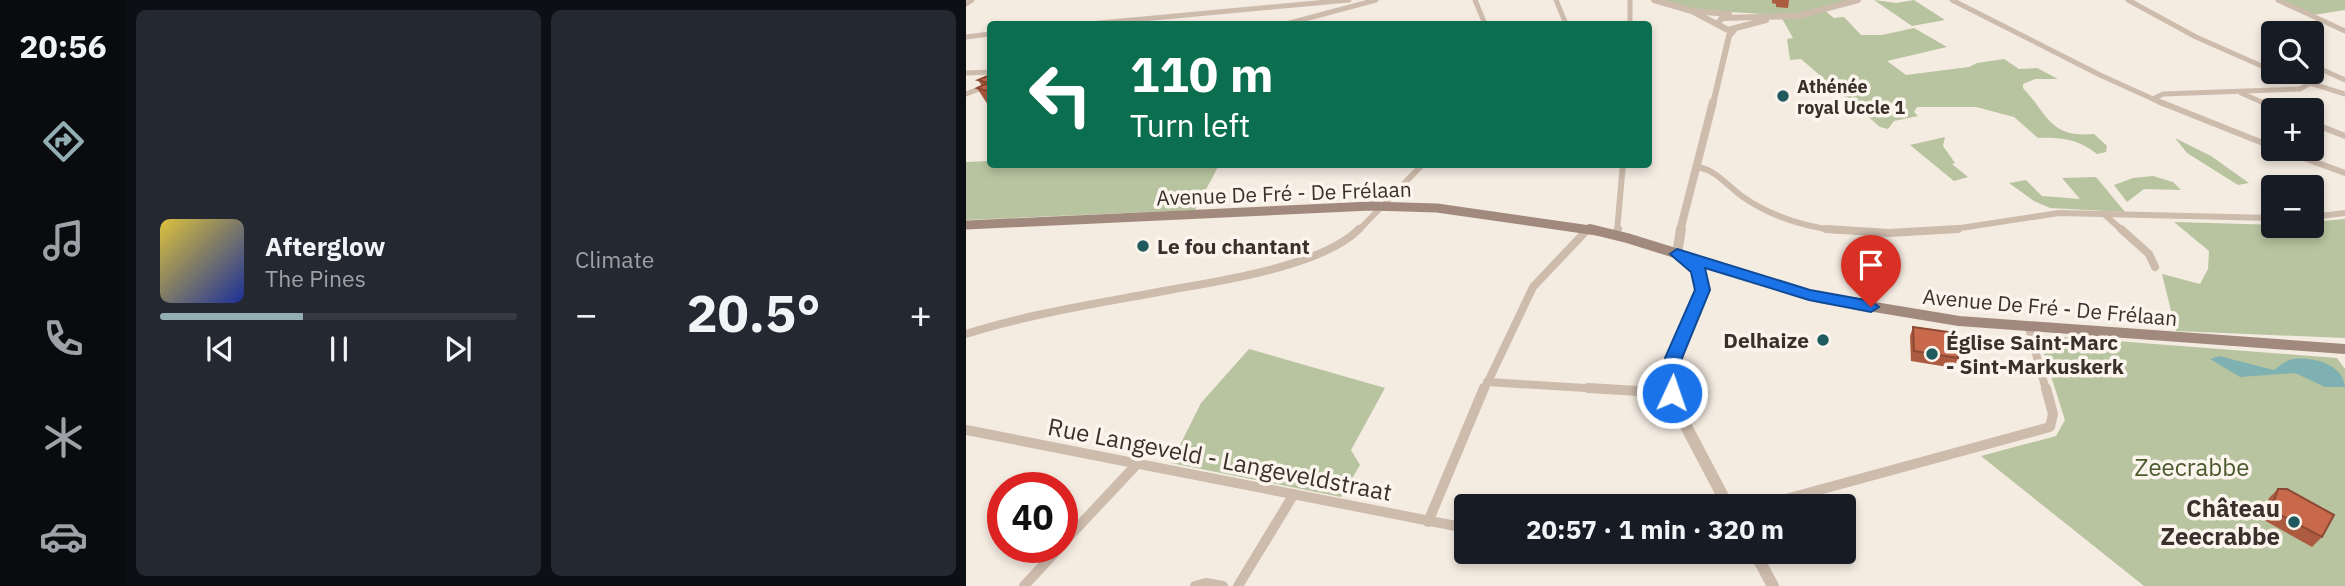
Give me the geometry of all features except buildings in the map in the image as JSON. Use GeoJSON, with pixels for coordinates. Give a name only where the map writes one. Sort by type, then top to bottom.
{"type":"FeatureCollection","features":[{"type":"Feature","properties":{"kind":"main road","name":"Avenue De Fré - De Frélaan"},"geometry":{"type":"LineString","coordinates":[[966,225],[1383,206],[1475,212],[1615,234],[1827,299],[1948,319],[2029,328],[2345,349]]}},
{"type":"Feature","properties":{"kind":"street"},"geometry":{"type":"LineString","coordinates":[[966,4],[972,0]]}},
{"type":"Feature","properties":{"kind":"street"},"geometry":{"type":"LineString","coordinates":[[1121,21],[1349,0]]}},
{"type":"Feature","properties":{"kind":"street"},"geometry":{"type":"LineString","coordinates":[[1298,21],[1376,0]]}},
{"type":"Feature","properties":{"kind":"street"},"geometry":{"type":"LineString","coordinates":[[1475,0],[1484,21]]}},
{"type":"Feature","properties":{"kind":"street"},"geometry":{"type":"LineString","coordinates":[[1556,0],[1565,21]]}},
{"type":"Feature","properties":{"kind":"street"},"geometry":{"type":"LineString","coordinates":[[1630,0],[1630,21]]}},
{"type":"Feature","properties":{"kind":"street"},"geometry":{"type":"LineString","coordinates":[[1654,0],[1692,11],[1718,23],[1729,32]]}},
{"type":"Feature","properties":{"kind":"street"},"geometry":{"type":"LineString","coordinates":[[1729,32],[1780,18],[1822,12],[1858,0]]}},
{"type":"Feature","properties":{"kind":"street"},"geometry":{"type":"LineString","coordinates":[[1952,0],[2152,99],[2261,142]]}},
{"type":"Feature","properties":{"kind":"street"},"geometry":{"type":"LineString","coordinates":[[2128,0],[2187,33],[2261,67]]}},
{"type":"Feature","properties":{"kind":"street"},"geometry":{"type":"LineString","coordinates":[[2278,0],[2345,31]]}},
{"type":"Feature","properties":{"kind":"street"},"geometry":{"type":"LineString","coordinates":[[1332,1],[1333,12]]}},
{"type":"Feature","properties":{"kind":"street"},"geometry":{"type":"LineString","coordinates":[[1692,11],[1780,18]]}},
{"type":"Feature","properties":{"kind":"street"},"geometry":{"type":"LineString","coordinates":[[1718,23],[1722,18],[1735,16],[1745,20],[1745,26]]}},
{"type":"Feature","properties":{"kind":"street"},"geometry":{"type":"LineString","coordinates":[[1722,494],[1678,411],[1672,393],[1674,358],[1703,290],[1699,270],[1677,254],[1676,243],[1698,167],[1729,32]]}},
{"type":"Feature","properties":{"kind":"street"},"geometry":{"type":"LineString","coordinates":[[966,37],[987,34]]}},
{"type":"Feature","properties":{"kind":"street"},"geometry":{"type":"LineString","coordinates":[[2324,70],[2345,80]]}},
{"type":"Feature","properties":{"kind":"street"},"geometry":{"type":"LineString","coordinates":[[966,72],[987,72]]}},
{"type":"Feature","properties":{"kind":"street"},"geometry":{"type":"LineString","coordinates":[[2152,99],[2163,94],[2300,89],[2308,84]]}},
{"type":"Feature","properties":{"kind":"street"},"geometry":{"type":"LineString","coordinates":[[2313,84],[2345,94]]}},
{"type":"Feature","properties":{"kind":"street"},"geometry":{"type":"LineString","coordinates":[[966,94],[987,86]]}},
{"type":"Feature","properties":{"kind":"street"},"geometry":{"type":"LineString","coordinates":[[2238,91],[2261,101]]}},
{"type":"Feature","properties":{"kind":"street"},"geometry":{"type":"LineString","coordinates":[[2324,127],[2345,136]]}},
{"type":"Feature","properties":{"kind":"street"},"geometry":{"type":"LineString","coordinates":[[2317,161],[2343,169]]}},
{"type":"Feature","properties":{"kind":"street"},"geometry":{"type":"LineString","coordinates":[[1698,167],[1713,170],[1733,190],[1760,208],[1794,222],[1855,233],[1955,229],[2027,215],[2261,218]]}},
{"type":"Feature","properties":{"kind":"street"},"geometry":{"type":"LineString","coordinates":[[966,334],[1009,320],[1288,266],[1312,257],[1355,234],[1419,168]]}},
{"type":"Feature","properties":{"kind":"street"},"geometry":{"type":"LineString","coordinates":[[1615,234],[1619,227],[1623,168]]}},
{"type":"Feature","properties":{"kind":"street"},"geometry":{"type":"LineString","coordinates":[[2324,216],[2345,213]]}},
{"type":"Feature","properties":{"kind":"street"},"geometry":{"type":"LineString","coordinates":[[2104,214],[2149,254],[2155,267]]}},
{"type":"Feature","properties":{"kind":"street"},"geometry":{"type":"LineString","coordinates":[[1428,522],[1487,382],[1533,287],[1588,229]]}},
{"type":"Feature","properties":{"kind":"street"},"geometry":{"type":"LineString","coordinates":[[1804,494],[2050,427],[2053,414],[2029,328]]}},
{"type":"Feature","properties":{"kind":"street"},"geometry":{"type":"LineString","coordinates":[[1487,382],[1672,393]]}},
{"type":"Feature","properties":{"kind":"street","name":"Rue Langeveld - Langeveldstraat"},"geometry":{"type":"LineString","coordinates":[[966,430],[1454,526]]}},
{"type":"Feature","properties":{"kind":"street"},"geometry":{"type":"LineString","coordinates":[[1078,527],[1138,463]]}},
{"type":"Feature","properties":{"kind":"street"},"geometry":{"type":"LineString","coordinates":[[1238,586],[1294,494]]}},
{"type":"Feature","properties":{"kind":"street"},"geometry":{"type":"LineString","coordinates":[[1024,586],[1045,563]]}},
{"type":"Feature","properties":{"kind":"street"},"geometry":{"type":"LineString","coordinates":[[1761,564],[1773,586]]}},
{"type":"Feature","properties":{"kind":"street"},"geometry":{"type":"LineString","coordinates":[[1195,586],[1206,583],[1223,586]]}},
{"type":"Feature","properties":{"kind":"green space"},"geometry":{"type":"Polygon","coordinates":[[[1658,0],[1850,0],[1823,9],[1834,18],[1844,17],[1861,35],[1882,35],[1914,28],[1947,47],[1887,61],[1906,75],[1969,67],[1977,63],[2004,59],[2019,69],[2037,68],[2058,79],[2035,79],[2023,84],[2023,88],[2059,129],[2079,134],[2094,134],[2107,146],[2106,152],[2097,154],[2069,140],[2038,138],[2014,117],[1976,107],[1917,107],[1914,112],[1918,116],[1894,121],[1888,129],[1880,127],[1801,59],[1790,60],[1787,39],[1793,38],[1780,15],[1697,10],[1658,0]]]}},
{"type":"Feature","properties":{"kind":"green space"},"geometry":{"type":"Polygon","coordinates":[[[1874,0],[1896,3],[1914,0],[1945,20],[1912,26],[1874,0]]]}},
{"type":"Feature","properties":{"kind":"green space"},"geometry":{"type":"Polygon","coordinates":[[[2281,0],[2345,0],[2345,10],[2313,15],[2281,0]]]}},
{"type":"Feature","properties":{"kind":"green space"},"geometry":{"type":"Polygon","coordinates":[[[1945,137],[1943,146],[1955,163],[1952,164],[1968,177],[1954,181],[1910,145],[1945,137]]]}},
{"type":"Feature","properties":{"kind":"green space"},"geometry":{"type":"Polygon","coordinates":[[[2175,138],[2211,156],[2249,183],[2238,185],[2187,153],[2175,138]]]}},
{"type":"Feature","properties":{"kind":"green space"},"geometry":{"type":"Polygon","coordinates":[[[987,161],[987,168],[1217,168],[1195,210],[966,220],[966,162],[987,161]]]}},
{"type":"Feature","properties":{"kind":"green space"},"geometry":{"type":"Polygon","coordinates":[[[2153,176],[2173,182],[2181,190],[2144,189],[2127,202],[2114,185],[2133,178],[2153,176]]]}},
{"type":"Feature","properties":{"kind":"green space"},"geometry":{"type":"Polygon","coordinates":[[[2096,177],[2125,212],[2050,208],[2034,201],[2009,183],[2026,180],[2042,196],[2080,199],[2062,178],[2096,177]]]}},
{"type":"Feature","properties":{"kind":"green space"},"geometry":{"type":"Polygon","coordinates":[[[2345,219],[2345,338],[2176,331],[2162,274],[2200,284],[2208,269],[2209,251],[2174,222],[2261,225],[2261,238],[2324,238],[2324,221],[2345,219]]]}},
{"type":"Feature","properties":{"kind":"green space","name":"Zeecrabbe"},"geometry":{"type":"Polygon","coordinates":[[[2038,335],[2337,358],[2345,369],[2345,586],[2144,586],[1981,456],[2056,436],[2065,420],[2038,335]]]}},
{"type":"Feature","properties":{"kind":"green space"},"geometry":{"type":"Polygon","coordinates":[[[1249,349],[1385,388],[1351,450],[1360,465],[1341,497],[1171,463],[1201,403],[1249,349]]]}},
{"type":"Feature","properties":{"kind":"water"},"geometry":{"type":"Polygon","coordinates":[[[2219,356],[2274,370],[2289,360],[2315,360],[2338,372],[2345,387],[2325,387],[2295,373],[2240,377],[2210,359],[2219,356]]]}},
{"type":"Feature","properties":{"kind":"place","name":"Athénée royal Uccle 1"},"geometry":{"type":"Point","coordinates":[1783,96]}},
{"type":"Feature","properties":{"kind":"place","name":"Le fou chantant"},"geometry":{"type":"Point","coordinates":[1143,246]}},
{"type":"Feature","properties":{"kind":"place","name":"Delhaize"},"geometry":{"type":"Point","coordinates":[1823,340]}},
{"type":"Feature","properties":{"kind":"place","name":"Église Saint-Marc - Sint-Markuskerk"},"geometry":{"type":"Point","coordinates":[1932,354]}},
{"type":"Feature","properties":{"kind":"place","name":"Château Zeecrabbe"},"geometry":{"type":"Point","coordinates":[2294,522]}},
{"type":"Feature","properties":{"kind":"route"},"geometry":{"type":"LineString","coordinates":[[1672,393],[1677,348],[1703,290],[1699,270],[1677,254],[1809,295],[1871,307]]}}]}
